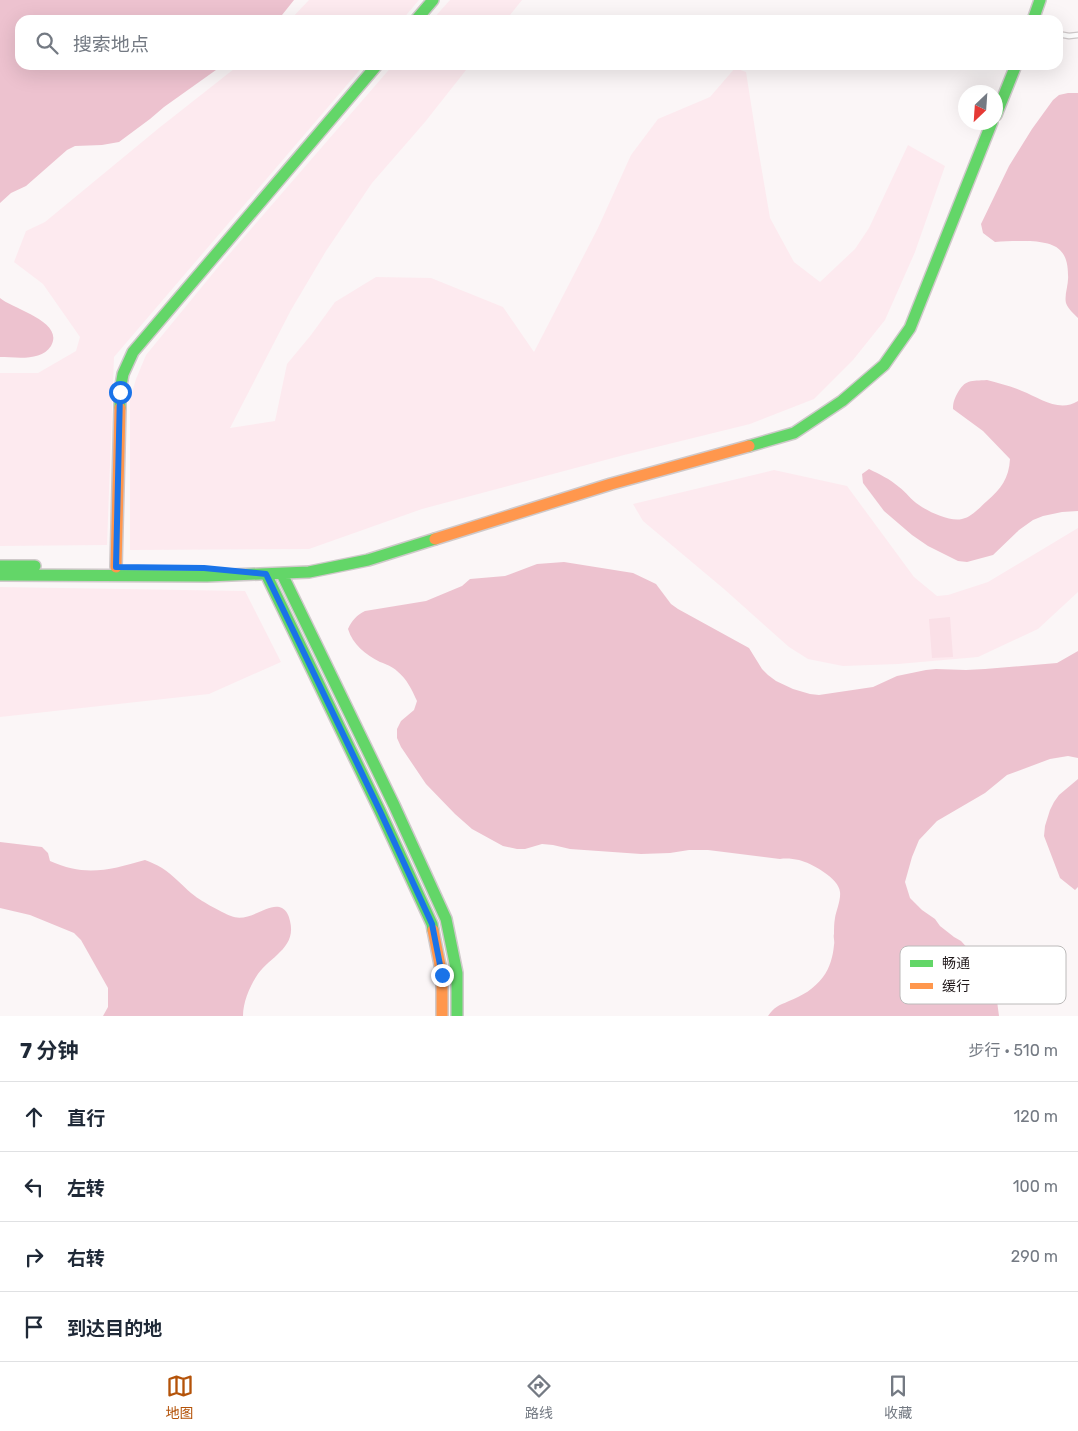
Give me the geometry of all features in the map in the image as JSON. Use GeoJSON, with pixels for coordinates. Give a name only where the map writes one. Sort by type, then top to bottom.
{"type":"FeatureCollection","features":[{"type":"Feature","properties":{"kind":"main road"},"geometry":{"type":"LineString","coordinates":[[420,15],[433,0]]}},
{"type":"Feature","properties":{"kind":"main road"},"geometry":{"type":"LineString","coordinates":[[1035,15],[1040,0]]}},
{"type":"Feature","properties":{"kind":"main road"},"geometry":{"type":"LineString","coordinates":[[116,567],[120,392],[123,374],[133,352],[373,70]]}},
{"type":"Feature","properties":{"kind":"main road"},"geometry":{"type":"LineString","coordinates":[[1003,98],[1014,70]]}},
{"type":"Feature","properties":{"kind":"main road"},"geometry":{"type":"LineString","coordinates":[[0,575],[208,576],[309,572],[368,560],[611,484],[794,433],[842,401],[884,365],[910,328],[989,130]]}},
{"type":"Feature","properties":{"kind":"main road"},"geometry":{"type":"LineString","coordinates":[[0,566],[204,568],[266,574]]}},
{"type":"Feature","properties":{"kind":"main road"},"geometry":{"type":"LineString","coordinates":[[266,574],[432,924],[442,975],[442,1016]]}},
{"type":"Feature","properties":{"kind":"main road"},"geometry":{"type":"LineString","coordinates":[[282,574],[394,805],[446,919],[457,974],[457,1016]]}},
{"type":"Feature","properties":{"kind":"lane"},"geometry":{"type":"LineString","coordinates":[[1063,35],[1078,35]]}},
{"type":"Feature","properties":{"kind":"shaded area"},"geometry":{"type":"Polygon","coordinates":[[[0,0],[294,0],[282,15],[15,15],[15,70],[216,70],[119,142],[75,146],[67,150],[26,186],[11,193],[0,203],[0,0]]]}},
{"type":"Feature","properties":{"kind":"shaded area"},"geometry":{"type":"Polygon","coordinates":[[[309,0],[419,0],[406,15],[295,15],[309,0]]]}},
{"type":"Feature","properties":{"kind":"shaded area"},"geometry":{"type":"Polygon","coordinates":[[[450,0],[522,0],[510,15],[436,15],[450,0]]]}},
{"type":"Feature","properties":{"kind":"shaded area"},"geometry":{"type":"Polygon","coordinates":[[[233,70],[360,70],[114,357],[107,545],[0,546],[0,373],[38,373],[76,351],[80,337],[43,284],[14,262],[26,231],[45,222],[233,70]]]}},
{"type":"Feature","properties":{"kind":"shaded area"},"geometry":{"type":"Polygon","coordinates":[[[389,70],[466,70],[425,122],[372,183],[326,251],[291,310],[230,428],[275,421],[287,364],[335,302],[376,277],[431,278],[503,307],[534,352],[598,228],[631,155],[658,119],[710,97],[733,70],[746,72],[770,218],[794,262],[820,282],[855,249],[869,228],[908,145],[945,166],[915,252],[885,320],[853,360],[814,399],[750,424],[624,455],[422,509],[309,549],[130,550],[130,400],[136,379],[146,355],[219,266],[389,70]]]}},
{"type":"Feature","properties":{"kind":"shaded area"},"geometry":{"type":"Polygon","coordinates":[[[1078,93],[1078,318],[1066,303],[1067,265],[1062,252],[1044,243],[1027,241],[995,242],[983,233],[981,224],[1009,166],[1032,129],[1053,100],[1059,95],[1078,93]]]}},
{"type":"Feature","properties":{"kind":"shaded area"},"geometry":{"type":"Polygon","coordinates":[[[0,298],[35,317],[51,330],[53,337],[51,346],[47,351],[27,358],[0,357],[0,298]]]}},
{"type":"Feature","properties":{"kind":"shaded area"},"geometry":{"type":"Polygon","coordinates":[[[987,380],[1057,405],[1071,404],[1078,401],[1078,511],[1062,512],[1033,520],[1019,530],[993,555],[967,562],[958,561],[928,546],[884,511],[863,483],[862,474],[869,469],[881,475],[896,484],[913,501],[940,516],[957,520],[972,514],[992,497],[1000,487],[1008,472],[1010,459],[983,431],[953,409],[955,398],[966,383],[987,380]]]}},
{"type":"Feature","properties":{"kind":"shaded area"},"geometry":{"type":"Polygon","coordinates":[[[774,470],[847,486],[914,577],[937,596],[948,595],[988,582],[1078,528],[1078,592],[1038,629],[978,657],[898,664],[843,666],[808,659],[789,647],[643,521],[633,504],[774,470]]]}},
{"type":"Feature","properties":{"kind":"shaded area"},"geometry":{"type":"Polygon","coordinates":[[[564,562],[633,573],[656,584],[671,604],[678,609],[749,648],[762,669],[776,681],[810,694],[819,695],[873,687],[897,676],[926,670],[985,669],[1057,663],[1078,651],[1078,758],[1068,756],[1050,759],[1007,775],[985,793],[937,821],[919,840],[905,882],[910,898],[935,919],[940,926],[966,946],[900,946],[900,1004],[997,1004],[999,1016],[768,1016],[777,1007],[812,989],[823,977],[829,966],[834,949],[834,922],[840,892],[835,882],[824,872],[799,860],[708,850],[641,854],[570,849],[542,844],[525,849],[517,849],[503,846],[472,829],[455,814],[426,784],[397,738],[397,729],[401,721],[414,710],[417,701],[409,685],[401,674],[360,649],[348,629],[357,616],[365,611],[426,601],[462,586],[470,579],[505,576],[537,564],[564,562]]]}},
{"type":"Feature","properties":{"kind":"shaded area"},"geometry":{"type":"Polygon","coordinates":[[[0,587],[245,591],[281,662],[209,694],[0,717],[0,587]]]}},
{"type":"Feature","properties":{"kind":"shaded area"},"geometry":{"type":"Polygon","coordinates":[[[950,617],[953,657],[932,658],[929,619],[950,617]]]}},
{"type":"Feature","properties":{"kind":"shaded area"},"geometry":{"type":"Polygon","coordinates":[[[1078,779],[1078,887],[1075,890],[1060,878],[1044,836],[1045,826],[1054,802],[1059,795],[1078,779]]]}},
{"type":"Feature","properties":{"kind":"shaded area"},"geometry":{"type":"Polygon","coordinates":[[[0,842],[42,847],[48,853],[50,861],[75,869],[109,869],[145,860],[166,871],[199,899],[231,916],[245,917],[271,907],[282,908],[290,919],[291,931],[289,939],[280,952],[256,977],[247,996],[243,1016],[103,1016],[108,1007],[108,988],[81,940],[74,933],[30,915],[0,908],[0,842]]]}},
{"type":"Feature","properties":{"kind":"traffic: fast"},"geometry":{"type":"LineString","coordinates":[[420,15],[433,0]]}},
{"type":"Feature","properties":{"kind":"traffic: fast"},"geometry":{"type":"LineString","coordinates":[[1035,15],[1040,0]]}},
{"type":"Feature","properties":{"kind":"traffic: fast"},"geometry":{"type":"LineString","coordinates":[[120,408],[123,374],[133,352],[373,70]]}},
{"type":"Feature","properties":{"kind":"traffic: fast"},"geometry":{"type":"LineString","coordinates":[[1003,98],[1014,70]]}},
{"type":"Feature","properties":{"kind":"traffic: fast"},"geometry":{"type":"LineString","coordinates":[[749,446],[794,433],[842,401],[884,365],[910,328],[989,130]]}},
{"type":"Feature","properties":{"kind":"traffic: fast"},"geometry":{"type":"LineString","coordinates":[[0,575],[207,576],[309,572],[368,560],[435,539]]}},
{"type":"Feature","properties":{"kind":"traffic: fast"},"geometry":{"type":"LineString","coordinates":[[0,566],[35,566]]}},
{"type":"Feature","properties":{"kind":"traffic: fast"},"geometry":{"type":"LineString","coordinates":[[266,574],[380,811],[432,924],[433,930]]}},
{"type":"Feature","properties":{"kind":"traffic: fast"},"geometry":{"type":"LineString","coordinates":[[282,574],[394,805],[446,919],[457,973],[457,1016]]}},
{"type":"Feature","properties":{"kind":"traffic: slow"},"geometry":{"type":"LineString","coordinates":[[116,567],[120,408]]}},
{"type":"Feature","properties":{"kind":"traffic: slow"},"geometry":{"type":"LineString","coordinates":[[435,539],[611,484],[749,446]]}},
{"type":"Feature","properties":{"kind":"traffic: slow"},"geometry":{"type":"LineString","coordinates":[[433,930],[442,975],[442,1016]]}},
{"type":"Feature","properties":{"kind":"route"},"geometry":{"type":"LineString","coordinates":[[120,392],[116,567],[204,568],[266,574],[432,924],[442,975]]}}]}
